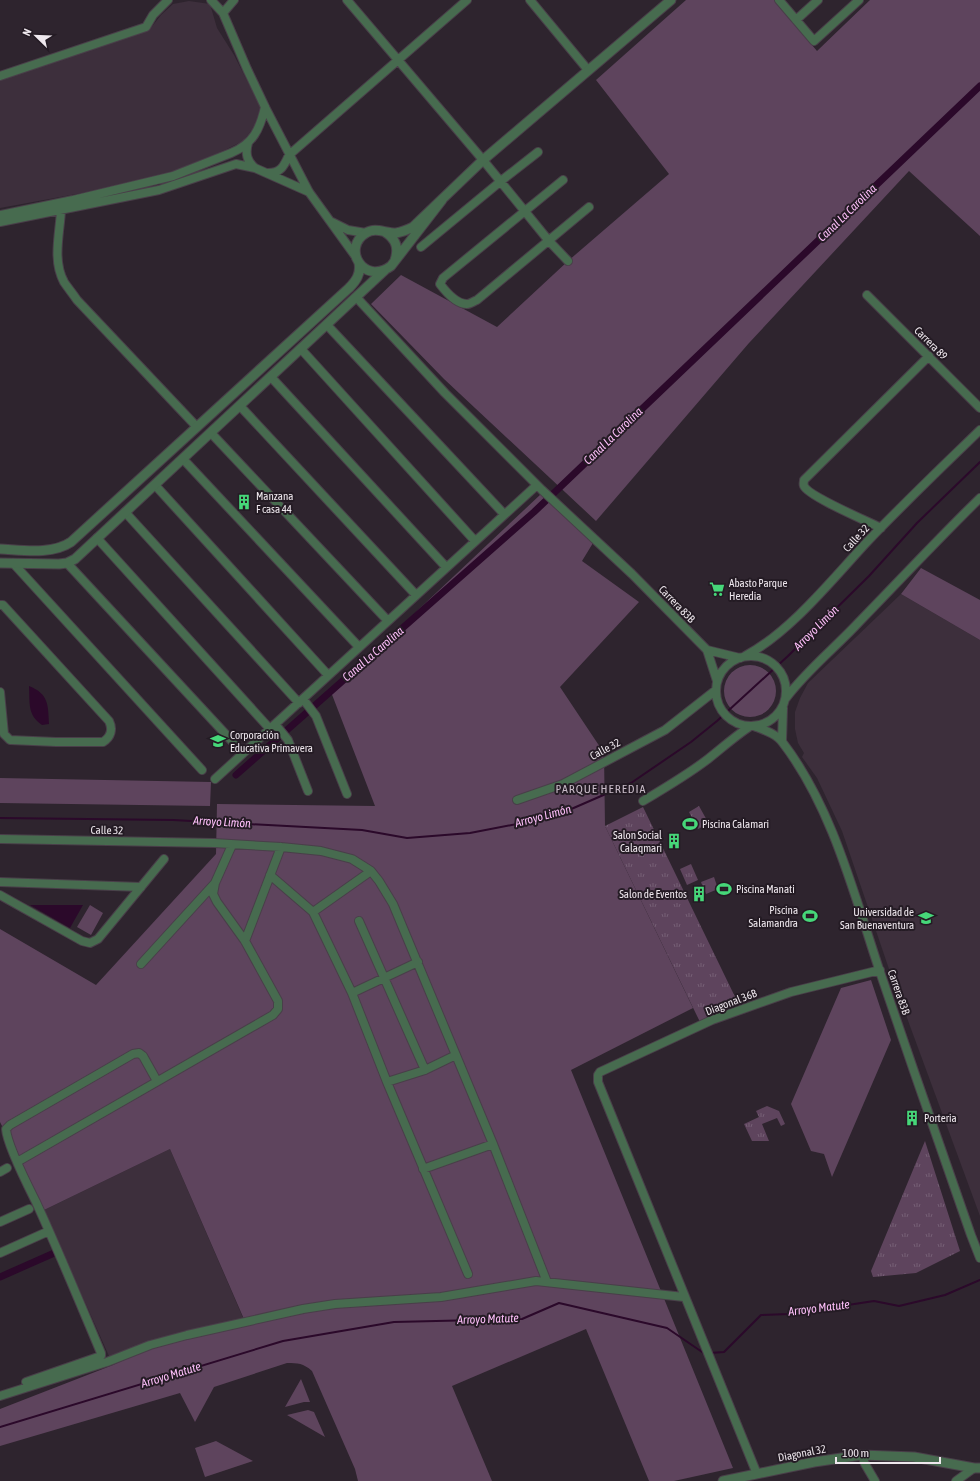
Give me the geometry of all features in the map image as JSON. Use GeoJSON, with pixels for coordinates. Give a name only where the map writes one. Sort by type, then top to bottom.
{"type":"FeatureCollection","features":[{"type":"Feature","properties":{"kind":"street"},"geometry":{"type":"LineString","coordinates":[[0,76],[146,28],[153,15],[168,0]]}},
{"type":"Feature","properties":{"kind":"street"},"geometry":{"type":"LineString","coordinates":[[211,0],[223,13],[265,107],[309,192],[332,222],[364,269],[371,272],[385,270]]}},
{"type":"Feature","properties":{"kind":"street"},"geometry":{"type":"LineString","coordinates":[[223,13],[234,0]]}},
{"type":"Feature","properties":{"kind":"street"},"geometry":{"type":"LineString","coordinates":[[347,0],[484,160],[549,241],[568,261]]}},
{"type":"Feature","properties":{"kind":"street"},"geometry":{"type":"LineString","coordinates":[[266,173],[278,172],[282,169],[289,155],[467,0]]}},
{"type":"Feature","properties":{"kind":"street"},"geometry":{"type":"LineString","coordinates":[[530,0],[588,70]]}},
{"type":"Feature","properties":{"kind":"street"},"geometry":{"type":"LineString","coordinates":[[0,549],[52,550],[62,548],[71,542],[354,283],[360,272],[355,250],[361,237],[372,230],[396,233],[406,231],[413,227],[484,160],[671,0]]}},
{"type":"Feature","properties":{"kind":"street"},"geometry":{"type":"LineString","coordinates":[[779,0],[814,41],[859,0]]}},
{"type":"Feature","properties":{"kind":"street"},"geometry":{"type":"LineString","coordinates":[[796,20],[818,0]]}},
{"type":"Feature","properties":{"kind":"street"},"geometry":{"type":"LineString","coordinates":[[0,215],[73,200],[173,176],[239,150],[248,143],[260,127],[265,107]]}},
{"type":"Feature","properties":{"kind":"street"},"geometry":{"type":"LineString","coordinates":[[248,143],[246,154],[248,162],[255,168]]}},
{"type":"Feature","properties":{"kind":"street"},"geometry":{"type":"LineString","coordinates":[[421,247],[500,181],[538,152]]}},
{"type":"Feature","properties":{"kind":"street"},"geometry":{"type":"LineString","coordinates":[[0,222],[158,190],[236,164],[255,168],[309,192]]}},
{"type":"Feature","properties":{"kind":"street"},"geometry":{"type":"LineString","coordinates":[[562,180],[443,278],[440,284],[448,293],[462,303],[468,304],[477,300],[589,207]]}},
{"type":"Feature","properties":{"kind":"street"},"geometry":{"type":"LineString","coordinates":[[0,563],[59,564],[75,559],[391,266],[442,200]]}},
{"type":"Feature","properties":{"kind":"street"},"geometry":{"type":"LineString","coordinates":[[61,210],[61,226],[58,246],[59,268],[64,281],[77,300],[197,427]]}},
{"type":"Feature","properties":{"kind":"street"},"geometry":{"type":"LineString","coordinates":[[332,222],[348,230],[366,233]]}},
{"type":"Feature","properties":{"kind":"street"},"geometry":{"type":"LineString","coordinates":[[385,232],[395,241],[397,248],[395,261]]}},
{"type":"Feature","properties":{"kind":"street","name":"Carrera 89"},"geometry":{"type":"LineString","coordinates":[[867,295],[980,408]]}},
{"type":"Feature","properties":{"kind":"street","name":"Carrera 83B"},"geometry":{"type":"LineString","coordinates":[[357,298],[445,393],[540,488],[632,574],[707,650]]}},
{"type":"Feature","properties":{"kind":"street"},"geometry":{"type":"LineString","coordinates":[[327,325],[504,514]]}},
{"type":"Feature","properties":{"kind":"street"},"geometry":{"type":"LineString","coordinates":[[301,349],[475,541]]}},
{"type":"Feature","properties":{"kind":"street"},"geometry":{"type":"LineString","coordinates":[[881,528],[821,499],[804,486],[804,480],[929,356]]}},
{"type":"Feature","properties":{"kind":"street"},"geometry":{"type":"LineString","coordinates":[[271,378],[446,567]]}},
{"type":"Feature","properties":{"kind":"street"},"geometry":{"type":"LineString","coordinates":[[240,406],[416,595]]}},
{"type":"Feature","properties":{"kind":"street","name":"Calle 32"},"geometry":{"type":"LineString","coordinates":[[743,657],[760,649],[807,606],[911,497],[980,430]]}},
{"type":"Feature","properties":{"kind":"street"},"geometry":{"type":"LineString","coordinates":[[211,433],[388,620]]}},
{"type":"Feature","properties":{"kind":"street"},"geometry":{"type":"LineString","coordinates":[[183,459],[359,647]]}},
{"type":"Feature","properties":{"kind":"street"},"geometry":{"type":"LineString","coordinates":[[155,485],[328,675]]}},
{"type":"Feature","properties":{"kind":"street"},"geometry":{"type":"LineString","coordinates":[[132,486],[142,497]]}},
{"type":"Feature","properties":{"kind":"street"},"geometry":{"type":"LineString","coordinates":[[215,779],[504,514],[540,488]]}},
{"type":"Feature","properties":{"kind":"street"},"geometry":{"type":"LineString","coordinates":[[743,657],[726,667],[717,681],[716,690],[719,707],[730,720],[738,724],[752,726],[763,724],[778,714],[786,698],[796,684],[980,498]]}},
{"type":"Feature","properties":{"kind":"street"},"geometry":{"type":"LineString","coordinates":[[125,512],[301,700],[309,706],[316,716],[347,794]]}},
{"type":"Feature","properties":{"kind":"street"},"geometry":{"type":"LineString","coordinates":[[97,538],[273,726],[288,740],[308,791]]}},
{"type":"Feature","properties":{"kind":"street"},"geometry":{"type":"LineString","coordinates":[[67,562],[243,753]]}},
{"type":"Feature","properties":{"kind":"street"},"geometry":{"type":"LineString","coordinates":[[13,563],[202,770]]}},
{"type":"Feature","properties":{"kind":"street"},"geometry":{"type":"LineString","coordinates":[[0,605],[3,605],[109,721],[111,725],[110,734],[103,742],[10,740],[4,734],[0,692]]}},
{"type":"Feature","properties":{"kind":"street"},"geometry":{"type":"LineString","coordinates":[[717,681],[707,650],[743,657],[758,657],[770,661],[784,677],[786,698]]}},
{"type":"Feature","properties":{"kind":"street","name":"Calle 32"},"geometry":{"type":"LineString","coordinates":[[517,800],[563,784],[665,730],[716,690]]}},
{"type":"Feature","properties":{"kind":"street"},"geometry":{"type":"LineString","coordinates":[[782,741],[783,706]]}},
{"type":"Feature","properties":{"kind":"street"},"geometry":{"type":"LineString","coordinates":[[643,801],[708,759],[732,738],[752,726]]}},
{"type":"Feature","properties":{"kind":"street","name":"Carrera 83B"},"geometry":{"type":"LineString","coordinates":[[752,726],[771,733],[782,741],[808,782],[826,818],[843,859],[980,1258]]}},
{"type":"Feature","properties":{"kind":"street","name":"Calle 32"},"geometry":{"type":"LineString","coordinates":[[0,839],[214,843],[281,847],[321,851],[352,859],[371,871]]}},
{"type":"Feature","properties":{"kind":"street"},"geometry":{"type":"LineString","coordinates":[[18,1162],[273,1015],[278,1009],[278,1001],[245,941],[213,894],[215,883],[232,845]]}},
{"type":"Feature","properties":{"kind":"street"},"geometry":{"type":"LineString","coordinates":[[245,941],[281,847]]}},
{"type":"Feature","properties":{"kind":"street"},"geometry":{"type":"LineString","coordinates":[[0,895],[82,941],[90,943],[98,939],[164,859]]}},
{"type":"Feature","properties":{"kind":"street"},"geometry":{"type":"LineString","coordinates":[[313,912],[371,871],[379,881],[393,904],[418,962],[493,1144],[547,1282]]}},
{"type":"Feature","properties":{"kind":"street"},"geometry":{"type":"LineString","coordinates":[[270,874],[313,912],[352,993],[386,1082],[468,1274]]}},
{"type":"Feature","properties":{"kind":"street"},"geometry":{"type":"LineString","coordinates":[[0,882],[141,887]]}},
{"type":"Feature","properties":{"kind":"street"},"geometry":{"type":"LineString","coordinates":[[141,964],[215,883]]}},
{"type":"Feature","properties":{"kind":"street"},"geometry":{"type":"LineString","coordinates":[[359,921],[424,1070]]}},
{"type":"Feature","properties":{"kind":"street"},"geometry":{"type":"LineString","coordinates":[[352,993],[418,962]]}},
{"type":"Feature","properties":{"kind":"street","name":"Diagonal 36B"},"geometry":{"type":"LineString","coordinates":[[684,1297],[598,1082],[598,1075],[600,1072],[712,1020],[791,992],[880,970]]}},
{"type":"Feature","properties":{"kind":"street"},"geometry":{"type":"LineString","coordinates":[[4,1394],[14,1387],[101,1356],[49,1230],[6,1134],[6,1129],[10,1125],[133,1054],[139,1053],[143,1056],[157,1081]]}},
{"type":"Feature","properties":{"kind":"street"},"geometry":{"type":"LineString","coordinates":[[386,1082],[424,1070],[456,1055]]}},
{"type":"Feature","properties":{"kind":"street"},"geometry":{"type":"LineString","coordinates":[[423,1169],[493,1144]]}},
{"type":"Feature","properties":{"kind":"street"},"geometry":{"type":"LineString","coordinates":[[0,1222],[29,1209]]}},
{"type":"Feature","properties":{"kind":"street"},"geometry":{"type":"LineString","coordinates":[[0,1253],[49,1230]]}},
{"type":"Feature","properties":{"kind":"street"},"geometry":{"type":"LineString","coordinates":[[4,1394],[121,1358],[150,1346],[187,1335],[303,1309],[335,1304],[441,1297],[536,1281],[547,1282],[684,1297],[756,1474]]}},
{"type":"Feature","properties":{"kind":"street"},"geometry":{"type":"LineString","coordinates":[[862,1454],[875,1481]]}},
{"type":"Feature","properties":{"kind":"street","name":"Diagonal 32"},"geometry":{"type":"LineString","coordinates":[[723,1481],[814,1462],[862,1454],[914,1457],[977,1468]]}},
{"type":"Feature","properties":{"kind":"street"},"geometry":{"type":"LineString","coordinates":[[956,1481],[977,1468]]}},
{"type":"Feature","properties":{"kind":"shaded area"},"geometry":{"type":"Polygon","coordinates":[[[189,1],[210,4],[217,28],[234,55],[260,106],[260,111],[254,127],[243,141],[225,150],[161,176],[115,187],[0,208],[0,80],[150,29],[161,15],[173,4],[189,1]]]}},
{"type":"Feature","properties":{"kind":"shaded area","name":"Universidad de San Buenaventura"},"geometry":{"type":"Polygon","coordinates":[[[901,594],[980,640],[980,1216],[889,969],[842,831],[817,778],[802,757],[804,753],[798,743],[795,729],[795,712],[808,683],[901,594]]]}},
{"type":"Feature","properties":{"kind":"shaded area"},"geometry":{"type":"Polygon","coordinates":[[[29,686],[36,689],[44,697],[48,706],[49,724],[42,725],[34,717],[30,708],[29,686]]]}},
{"type":"Feature","properties":{"kind":"shaded area"},"geometry":{"type":"Polygon","coordinates":[[[30,905],[83,905],[70,928],[30,905]]]}},
{"type":"Feature","properties":{"kind":"shaded area"},"geometry":{"type":"Polygon","coordinates":[[[170,1149],[247,1327],[167,1341],[113,1365],[44,1210],[170,1149]]]}},
{"type":"Feature","properties":{"kind":"green space"},"geometry":{"type":"Polygon","coordinates":[[[686,0],[774,0],[817,51],[870,0],[980,0],[980,236],[909,171],[749,343],[596,521],[444,379],[371,304],[401,275],[497,327],[568,261],[669,174],[596,80],[686,0]]]}},
{"type":"Feature","properties":{"kind":"green space"},"geometry":{"type":"Polygon","coordinates":[[[541,494],[593,543],[582,561],[639,602],[560,687],[604,753],[605,826],[693,1008],[571,1070],[733,1468],[674,1481],[649,1481],[586,1329],[452,1386],[492,1481],[358,1481],[355,1469],[312,1371],[303,1365],[294,1363],[287,1363],[214,1387],[195,1422],[180,1393],[0,1446],[0,1409],[113,1365],[167,1341],[247,1326],[170,1149],[44,1210],[0,1122],[0,929],[96,985],[216,854],[217,804],[375,806],[331,692],[541,494]]]}},
{"type":"Feature","properties":{"kind":"green space"},"geometry":{"type":"Polygon","coordinates":[[[921,568],[980,600],[980,640],[901,594],[921,568]]]}},
{"type":"Feature","properties":{"kind":"green space"},"geometry":{"type":"Polygon","coordinates":[[[745,665],[755,665],[769,672],[776,686],[776,696],[769,710],[755,717],[745,717],[735,713],[728,706],[724,696],[724,686],[728,676],[735,669],[745,665]]]}},
{"type":"Feature","properties":{"kind":"green space"},"geometry":{"type":"Polygon","coordinates":[[[0,778],[211,782],[210,806],[0,803],[0,778]]]}},
{"type":"Feature","properties":{"kind":"green space"},"geometry":{"type":"Polygon","coordinates":[[[699,806],[709,824],[698,829],[689,812],[699,806]]]}},
{"type":"Feature","properties":{"kind":"green space"},"geometry":{"type":"Polygon","coordinates":[[[643,807],[738,1003],[700,1022],[605,826],[643,807]]]}},
{"type":"Feature","properties":{"kind":"green space"},"geometry":{"type":"Polygon","coordinates":[[[691,864],[698,880],[687,885],[680,869],[691,864]]]}},
{"type":"Feature","properties":{"kind":"green space"},"geometry":{"type":"Polygon","coordinates":[[[714,877],[718,889],[706,894],[701,882],[714,877]]]}},
{"type":"Feature","properties":{"kind":"green space"},"geometry":{"type":"Polygon","coordinates":[[[90,905],[103,913],[91,935],[77,927],[90,905]]]}},
{"type":"Feature","properties":{"kind":"green space"},"geometry":{"type":"Polygon","coordinates":[[[871,980],[891,1040],[832,1177],[824,1154],[811,1151],[791,1104],[841,988],[871,980]]]}},
{"type":"Feature","properties":{"kind":"green space"},"geometry":{"type":"Polygon","coordinates":[[[767,1106],[779,1111],[785,1124],[781,1126],[777,1118],[762,1124],[769,1141],[752,1141],[744,1124],[759,1117],[756,1111],[767,1106]]]}},
{"type":"Feature","properties":{"kind":"green space"},"geometry":{"type":"Polygon","coordinates":[[[925,1141],[960,1251],[916,1273],[873,1277],[871,1271],[925,1141]]]}},
{"type":"Feature","properties":{"kind":"green space"},"geometry":{"type":"Polygon","coordinates":[[[301,1379],[310,1402],[285,1407],[301,1379]]]}},
{"type":"Feature","properties":{"kind":"green space"},"geometry":{"type":"Polygon","coordinates":[[[308,1410],[314,1412],[325,1437],[287,1415],[308,1410]]]}},
{"type":"Feature","properties":{"kind":"green space"},"geometry":{"type":"Polygon","coordinates":[[[216,1441],[253,1461],[205,1477],[195,1448],[216,1441]]]}},
{"type":"Feature","properties":{"kind":"waterway","name":"Canal La Carolina"},"geometry":{"type":"LineString","coordinates":[[236,775],[534,512],[980,86]]}},
{"type":"Feature","properties":{"kind":"waterway","name":"Arroyo Limón"},"geometry":{"type":"LineString","coordinates":[[0,818],[173,820],[362,830],[407,838],[470,833],[522,823],[569,810],[631,783],[691,742],[717,721],[788,656],[869,576],[917,523],[980,462]]}},
{"type":"Feature","properties":{"kind":"waterway"},"geometry":{"type":"LineString","coordinates":[[0,1277],[52,1254]]}},
{"type":"Feature","properties":{"kind":"waterway","name":"Arroyo Matute"},"geometry":{"type":"LineString","coordinates":[[710,1353],[724,1352],[761,1315],[789,1314],[874,1301],[899,1306],[945,1295],[980,1280]]}},
{"type":"Feature","properties":{"kind":"waterway","name":"Arroyo Matute"},"geometry":{"type":"LineString","coordinates":[[0,1427],[283,1341],[394,1322],[522,1319],[559,1303],[667,1328],[705,1354]]}},
{"type":"Feature","properties":{"kind":"place","name":"Manzana F casa 44"},"geometry":{"type":"Point","coordinates":[244,502]}},
{"type":"Feature","properties":{"kind":"place","name":"Abasto Parque Heredia"},"geometry":{"type":"Point","coordinates":[717,589]}},
{"type":"Feature","properties":{"kind":"place","name":"Corporación Educativa Primavera"},"geometry":{"type":"Point","coordinates":[218,741]}},
{"type":"Feature","properties":{"kind":"place","name":"Piscina Calamari"},"geometry":{"type":"Point","coordinates":[690,824]}},
{"type":"Feature","properties":{"kind":"place","name":"Salon Social Calaqmari"},"geometry":{"type":"Point","coordinates":[674,841]}},
{"type":"Feature","properties":{"kind":"place","name":"Piscina Manati"},"geometry":{"type":"Point","coordinates":[724,889]}},
{"type":"Feature","properties":{"kind":"place","name":"Salon de Eventos"},"geometry":{"type":"Point","coordinates":[699,894]}},
{"type":"Feature","properties":{"kind":"place","name":"Piscina Salamandra"},"geometry":{"type":"Point","coordinates":[810,916]}},
{"type":"Feature","properties":{"kind":"place","name":"Universidad de San Buenaventura"},"geometry":{"type":"Point","coordinates":[926,918]}},
{"type":"Feature","properties":{"kind":"place","name":"Porteria"},"geometry":{"type":"Point","coordinates":[912,1118]}},
{"type":"Feature","properties":{"kind":"district","name":"PARQUE HEREDIA"},"geometry":{"type":"Point","coordinates":[601,789]}}]}
